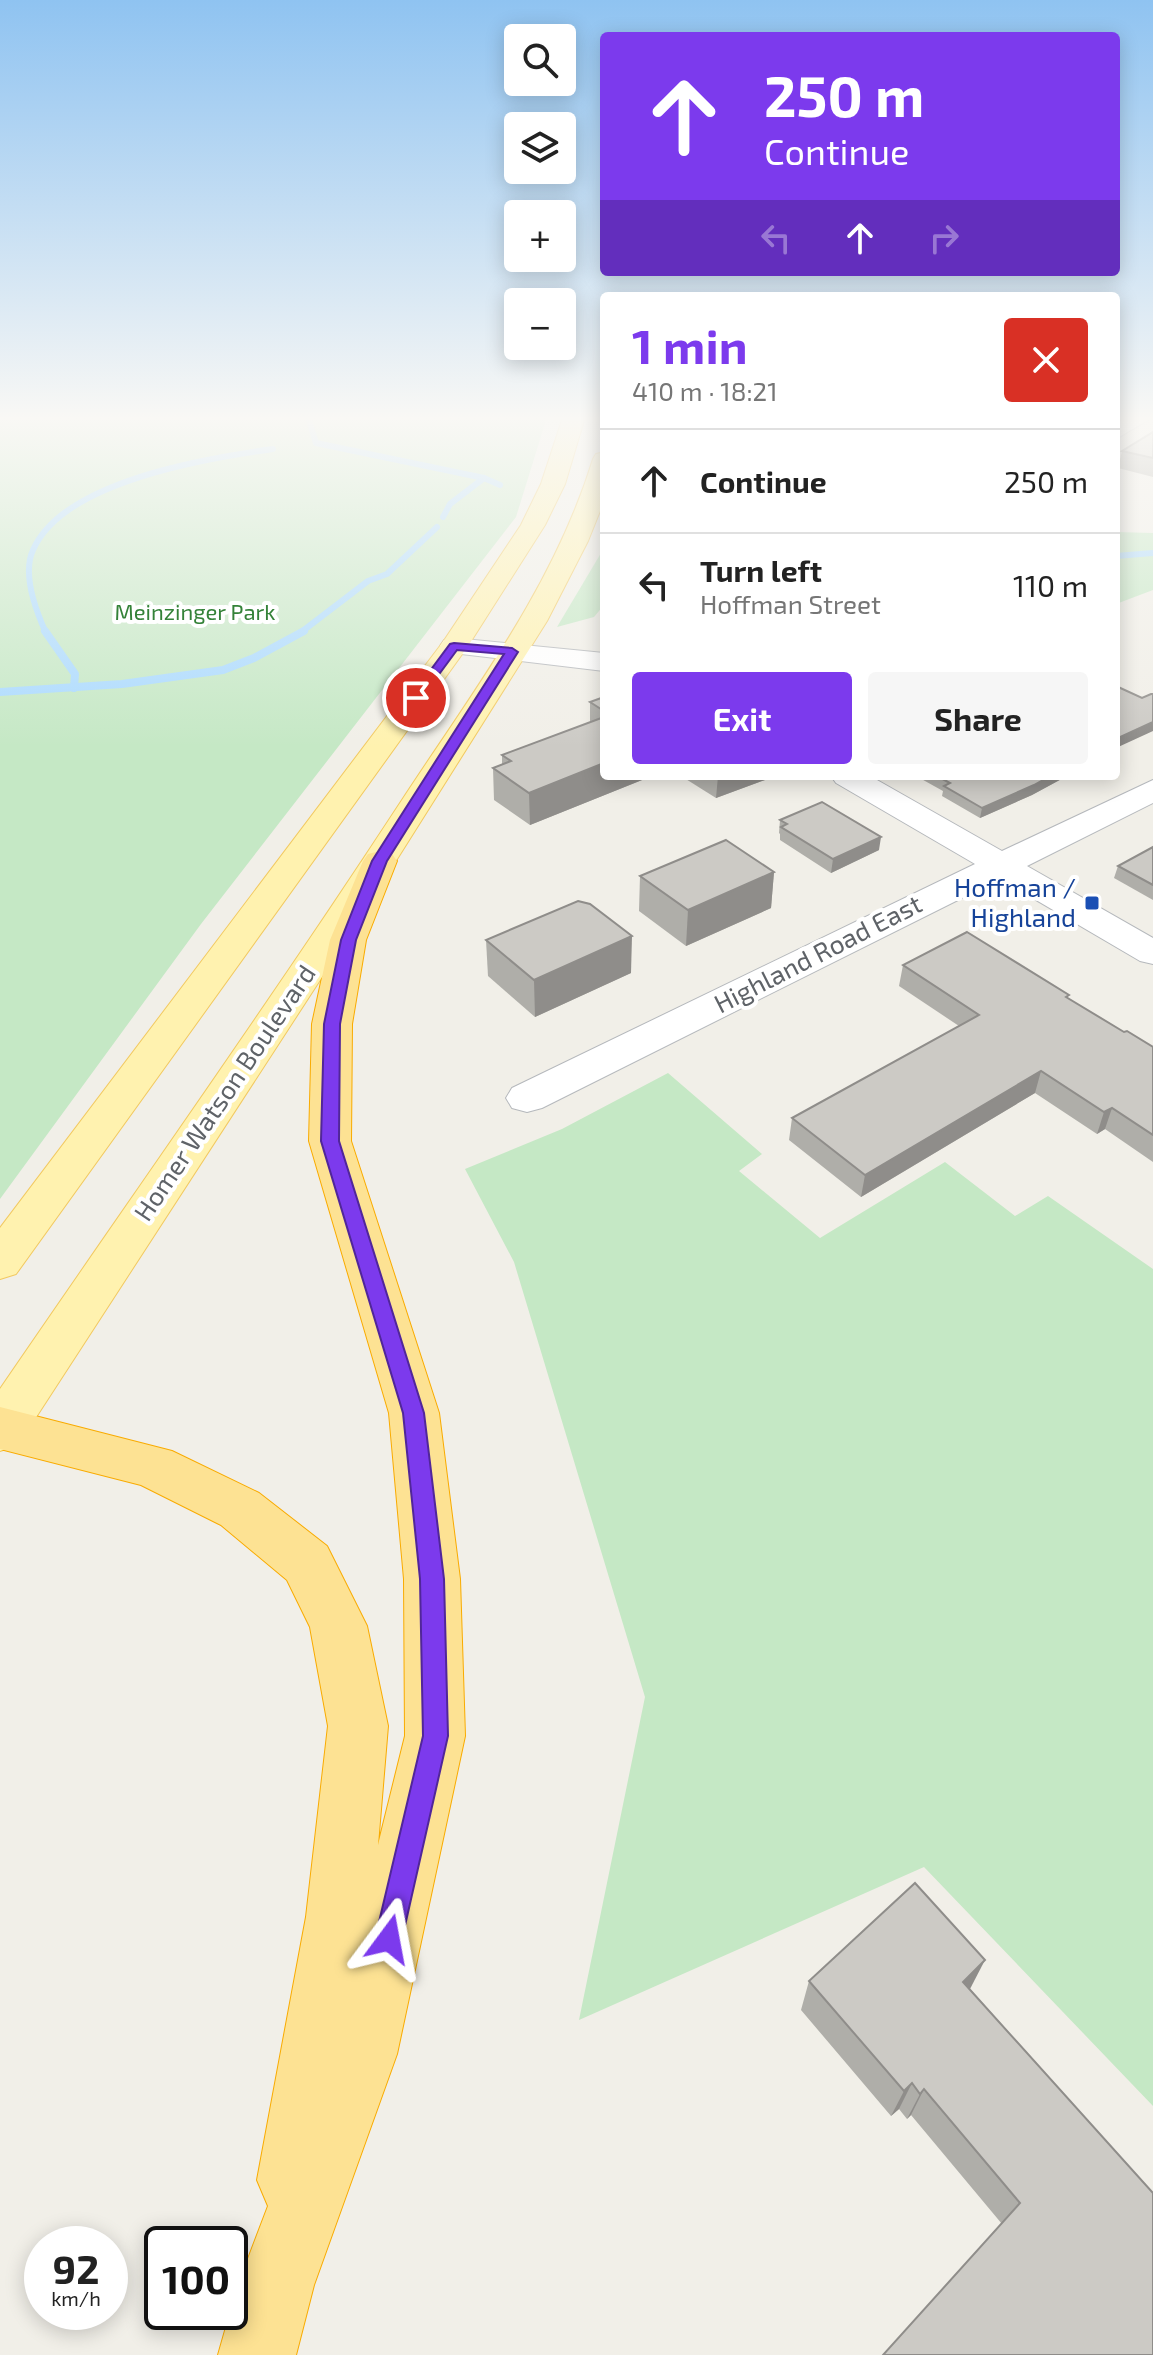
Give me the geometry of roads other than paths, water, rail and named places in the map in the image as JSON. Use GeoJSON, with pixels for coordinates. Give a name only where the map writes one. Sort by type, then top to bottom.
{"type":"FeatureCollection","features":[{"type":"Feature","properties":{"kind":"highway"},"geometry":{"type":"LineString","coordinates":[[266,2320],[362,2054],[435,1736],[432,1579],[414,1413],[330,1141],[332,1024],[348,940],[380,861]]}},
{"type":"Feature","properties":{"kind":"highway"},"geometry":{"type":"LineString","coordinates":[[0,1429],[153,1466],[240,1509],[307,1563],[338,1626],[358,1726],[339,1917],[266,2320]]}},
{"type":"Feature","properties":{"kind":"main road"},"geometry":{"type":"LineString","coordinates":[[0,1262],[454,646],[532,527]]}},
{"type":"Feature","properties":{"kind":"main road","name":"Homer Watson Boulevard"},"geometry":{"type":"LineString","coordinates":[[0,1429],[380,861],[512,652],[582,527]]}},
{"type":"Feature","properties":{"kind":"street"},"geometry":{"type":"LineString","coordinates":[[454,646],[600,662]]}},
{"type":"Feature","properties":{"kind":"street"},"geometry":{"type":"LineString","coordinates":[[854,780],[1153,953]]}},
{"type":"Feature","properties":{"kind":"street","name":"Highland Road East"},"geometry":{"type":"LineString","coordinates":[[527,1098],[1153,790]]}},
{"type":"Feature","properties":{"kind":"waterway"},"geometry":{"type":"LineString","coordinates":[[46,632],[35,603],[29,570],[33,550],[48,527]]}},
{"type":"Feature","properties":{"kind":"waterway"},"geometry":{"type":"LineString","coordinates":[[300,633],[368,581],[387,574],[437,527]]}},
{"type":"Feature","properties":{"kind":"waterway"},"geometry":{"type":"LineString","coordinates":[[1120,556],[1153,553]]}},
{"type":"Feature","properties":{"kind":"waterway"},"geometry":{"type":"LineString","coordinates":[[74,687],[223,670],[254,658],[304,631]]}},
{"type":"Feature","properties":{"kind":"waterway"},"geometry":{"type":"LineString","coordinates":[[46,632],[75,674],[74,687]]}},
{"type":"Feature","properties":{"kind":"waterway"},"geometry":{"type":"LineString","coordinates":[[0,692],[74,687]]}},
{"type":"Feature","properties":{"kind":"place","name":"Hoffman / Highland"},"geometry":{"type":"Point","coordinates":[1092,903]}},
{"type":"Feature","properties":{"kind":"park label","name":"Meinzinger Park"},"geometry":{"type":"Point","coordinates":[195,612]}}]}
